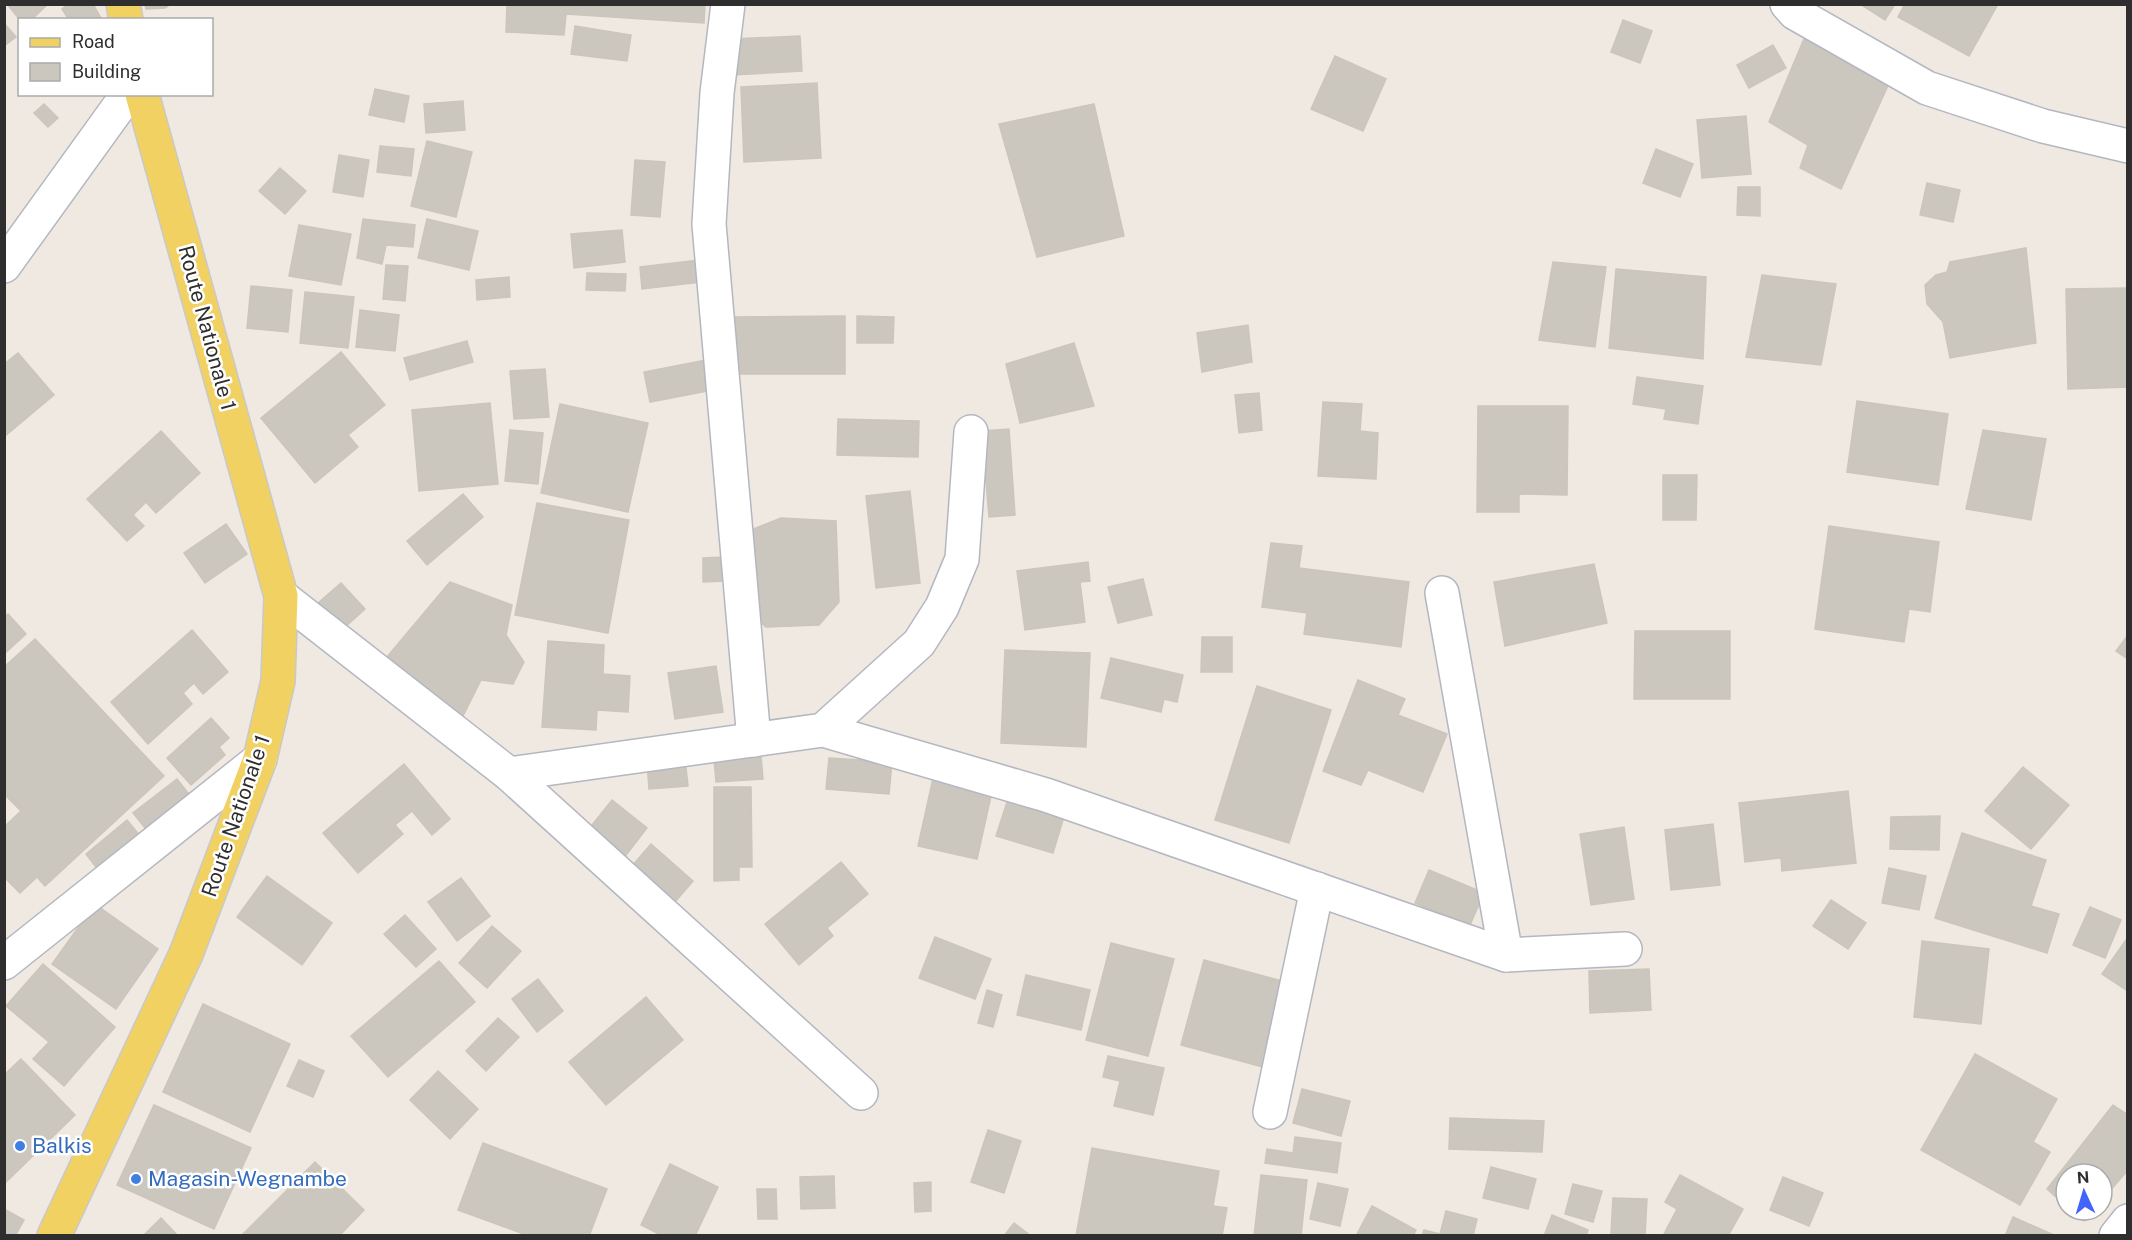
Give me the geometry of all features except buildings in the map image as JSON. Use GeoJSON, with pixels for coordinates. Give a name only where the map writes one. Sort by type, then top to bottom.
{"type":"FeatureCollection","features":[{"type":"Feature","properties":{"kind":"main road","name":"Route Nationale 1"},"geometry":{"type":"LineString","coordinates":[[54,1236],[186,954],[260,759],[278,681],[281,596],[143,96]]}},
{"type":"Feature","properties":{"kind":"street"},"geometry":{"type":"LineString","coordinates":[[728,4],[717,93],[709,224],[754,740]]}},
{"type":"Feature","properties":{"kind":"street"},"geometry":{"type":"LineString","coordinates":[[1787,4],[1795,13],[1927,88],[2043,126],[2127,146]]}},
{"type":"Feature","properties":{"kind":"street"},"geometry":{"type":"LineString","coordinates":[[4,266],[127,96]]}},
{"type":"Feature","properties":{"kind":"street"},"geometry":{"type":"LineString","coordinates":[[824,730],[919,643],[942,607],[962,559],[971,432]]}},
{"type":"Feature","properties":{"kind":"street"},"geometry":{"type":"LineString","coordinates":[[1443,593],[1506,955]]}},
{"type":"Feature","properties":{"kind":"street"},"geometry":{"type":"LineString","coordinates":[[281,596],[509,774],[861,1093]]}},
{"type":"Feature","properties":{"kind":"street"},"geometry":{"type":"LineString","coordinates":[[509,774],[824,730],[1046,795],[1506,955],[1625,949]]}},
{"type":"Feature","properties":{"kind":"street"},"geometry":{"type":"LineString","coordinates":[[4,963],[260,759]]}},
{"type":"Feature","properties":{"kind":"street"},"geometry":{"type":"LineString","coordinates":[[1270,1112],[1317,889]]}},
{"type":"Feature","properties":{"kind":"street"},"geometry":{"type":"LineString","coordinates":[[2116,1236],[2127,1221]]}},
{"type":"Feature","properties":{"kind":"place","name":"Balkis"},"geometry":{"type":"Point","coordinates":[20,1146]}},
{"type":"Feature","properties":{"kind":"place","name":"Magasin-Wegnambe"},"geometry":{"type":"Point","coordinates":[136,1179]}}]}
